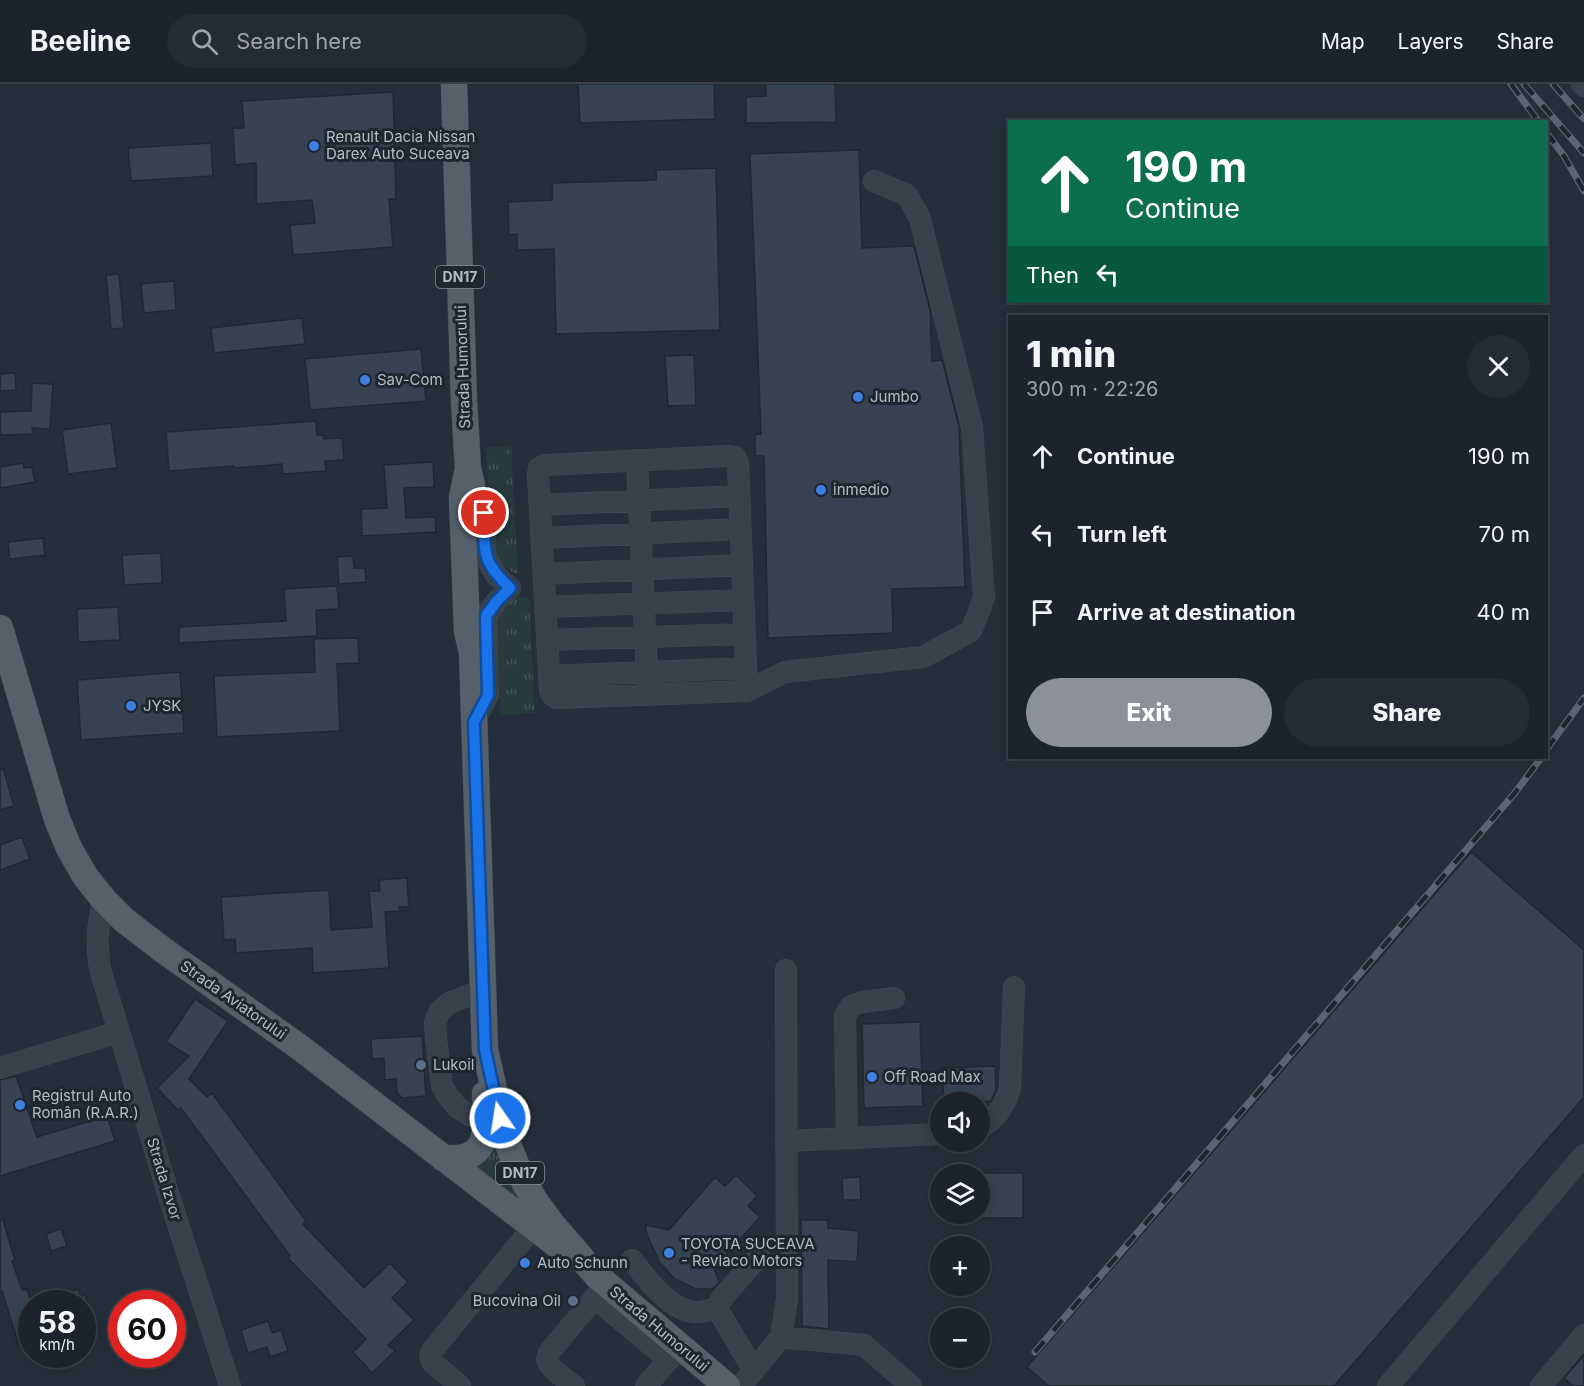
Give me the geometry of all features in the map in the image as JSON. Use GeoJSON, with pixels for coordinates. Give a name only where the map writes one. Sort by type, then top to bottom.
{"type":"FeatureCollection","features":[{"type":"Feature","properties":{"kind":"main road","name":"Strada Humorului"},"geometry":{"type":"LineString","coordinates":[[454,84],[468,469],[475,497],[478,626],[472,652]]}},
{"type":"Feature","properties":{"kind":"main road","name":"Strada Humorului"},"geometry":{"type":"LineString","coordinates":[[468,469],[462,497],[467,631],[472,652],[485,1050],[505,1137],[520,1174],[535,1201],[599,1286],[675,1353],[727,1386]]}},
{"type":"Feature","properties":{"kind":"main road","name":"Strada Aviatorului"},"geometry":{"type":"LineString","coordinates":[[0,628],[57,819],[69,848],[85,876],[104,900],[124,920],[163,950],[298,1046],[533,1227],[599,1286]]}},
{"type":"Feature","properties":{"kind":"main road"},"geometry":{"type":"LineString","coordinates":[[443,1158],[464,1159],[472,1155],[482,1144],[485,1121],[485,1050]]}},
{"type":"Feature","properties":{"kind":"street"},"geometry":{"type":"LineString","coordinates":[[747,691],[738,463],[735,457],[545,465],[539,468],[550,690],[557,698],[747,691],[784,672],[923,657],[971,631],[984,598],[972,427],[920,219],[907,195],[874,181]]}},
{"type":"Feature","properties":{"kind":"street"},"geometry":{"type":"LineString","coordinates":[[637,460],[648,695]]}},
{"type":"Feature","properties":{"kind":"street"},"geometry":{"type":"LineString","coordinates":[[540,505],[739,496]]}},
{"type":"Feature","properties":{"kind":"street"},"geometry":{"type":"LineString","coordinates":[[475,497],[484,513],[485,550],[488,561],[496,575],[510,588],[545,589],[644,603],[743,600]]}},
{"type":"Feature","properties":{"kind":"street"},"geometry":{"type":"LineString","coordinates":[[542,538],[740,529]]}},
{"type":"Feature","properties":{"kind":"street"},"geometry":{"type":"LineString","coordinates":[[545,589],[642,570],[742,565]]}},
{"type":"Feature","properties":{"kind":"street"},"geometry":{"type":"LineString","coordinates":[[474,722],[488,695],[486,616],[510,588]]}},
{"type":"Feature","properties":{"kind":"street"},"geometry":{"type":"LineString","coordinates":[[547,640],[745,634]]}},
{"type":"Feature","properties":{"kind":"street"},"geometry":{"type":"LineString","coordinates":[[549,676],[746,668]]}},
{"type":"Feature","properties":{"kind":"street","name":"Strada Izvor"},"geometry":{"type":"LineString","coordinates":[[104,900],[97,937],[100,969],[230,1386]]}},
{"type":"Feature","properties":{"kind":"street"},"geometry":{"type":"LineString","coordinates":[[717,1308],[747,1378],[781,1337],[787,1299],[786,970]]}},
{"type":"Feature","properties":{"kind":"street"},"geometry":{"type":"LineString","coordinates":[[990,1121],[1005,1104],[1010,1088],[1014,987]]}},
{"type":"Feature","properties":{"kind":"street"},"geometry":{"type":"LineString","coordinates":[[483,990],[449,1003],[440,1011],[435,1022],[442,1086],[457,1107],[485,1121]]}},
{"type":"Feature","properties":{"kind":"street"},"geometry":{"type":"LineString","coordinates":[[847,1138],[845,1016],[851,1006],[862,1002],[894,998]]}},
{"type":"Feature","properties":{"kind":"street"},"geometry":{"type":"LineString","coordinates":[[0,1068],[119,1032]]}},
{"type":"Feature","properties":{"kind":"street"},"geometry":{"type":"LineString","coordinates":[[786,1141],[930,1134]]}},
{"type":"Feature","properties":{"kind":"street"},"geometry":{"type":"LineString","coordinates":[[1388,1386],[1584,1155]]}},
{"type":"Feature","properties":{"kind":"street"},"geometry":{"type":"LineString","coordinates":[[460,1386],[432,1362],[430,1356],[432,1351],[533,1227]]}},
{"type":"Feature","properties":{"kind":"street"},"geometry":{"type":"LineString","coordinates":[[632,1260],[650,1284],[672,1304],[692,1312],[705,1312],[717,1308],[722,1298],[759,1256]]}},
{"type":"Feature","properties":{"kind":"street"},"geometry":{"type":"LineString","coordinates":[[574,1386],[550,1366],[547,1358],[599,1286]]}},
{"type":"Feature","properties":{"kind":"street"},"geometry":{"type":"LineString","coordinates":[[1541,1386],[1584,1335]]}},
{"type":"Feature","properties":{"kind":"street"},"geometry":{"type":"LineString","coordinates":[[781,1337],[864,1345],[908,1385]]}},
{"type":"Feature","properties":{"kind":"street"},"geometry":{"type":"LineString","coordinates":[[646,1386],[675,1353]]}},
{"type":"Feature","properties":{"kind":"green space"},"geometry":{"type":"Polygon","coordinates":[[[511,446],[518,574],[492,556],[486,447],[511,446]]]}},
{"type":"Feature","properties":{"kind":"green space"},"geometry":{"type":"Polygon","coordinates":[[[519,596],[529,599],[535,713],[500,715],[495,616],[509,601],[519,596]]]}},
{"type":"Feature","properties":{"kind":"green space"},"geometry":{"type":"Polygon","coordinates":[[[495,1140],[544,1224],[475,1167],[488,1156],[495,1140]]]}},
{"type":"Feature","properties":{"kind":"building"},"geometry":{"type":"Polygon","coordinates":[[[578,84],[714,84],[715,119],[580,123],[578,84]]]}},
{"type":"Feature","properties":{"kind":"building"},"geometry":{"type":"Polygon","coordinates":[[[766,84],[835,84],[836,122],[746,123],[746,97],[766,96],[766,84]]]}},
{"type":"Feature","properties":{"kind":"building","name":"Renault Dacia Nissan Darex Auto Suceava"},"geometry":{"type":"Polygon","coordinates":[[[393,92],[396,199],[389,199],[393,247],[293,255],[290,225],[315,223],[312,200],[256,204],[256,163],[235,165],[233,128],[244,128],[242,101],[393,92]]]}},
{"type":"Feature","properties":{"kind":"building"},"geometry":{"type":"Polygon","coordinates":[[[211,143],[213,176],[131,181],[128,148],[211,143]]]}},
{"type":"Feature","properties":{"kind":"building","name":"Jumbo"},"geometry":{"type":"Polygon","coordinates":[[[859,150],[862,248],[914,246],[930,310],[932,361],[942,360],[959,426],[965,587],[892,589],[893,633],[768,638],[764,456],[755,456],[755,434],[761,434],[750,154],[859,150]]]}},
{"type":"Feature","properties":{"kind":"building"},"geometry":{"type":"Polygon","coordinates":[[[716,168],[720,330],[556,334],[554,249],[517,250],[517,234],[509,235],[508,202],[552,200],[552,183],[656,180],[656,170],[716,168]]]}},
{"type":"Feature","properties":{"kind":"building"},"geometry":{"type":"Polygon","coordinates":[[[119,274],[124,328],[111,329],[106,275],[119,274]]]}},
{"type":"Feature","properties":{"kind":"building"},"geometry":{"type":"Polygon","coordinates":[[[174,281],[176,310],[144,313],[141,284],[174,281]]]}},
{"type":"Feature","properties":{"kind":"building"},"geometry":{"type":"Polygon","coordinates":[[[302,318],[305,344],[214,353],[211,328],[302,318]]]}},
{"type":"Feature","properties":{"kind":"building","name":"Sav-Com"},"geometry":{"type":"Polygon","coordinates":[[[421,349],[426,401],[310,410],[305,359],[421,349]]]}},
{"type":"Feature","properties":{"kind":"building"},"geometry":{"type":"Polygon","coordinates":[[[694,355],[696,405],[668,406],[665,356],[694,355]]]}},
{"type":"Feature","properties":{"kind":"building"},"geometry":{"type":"Polygon","coordinates":[[[15,373],[16,390],[0,391],[0,374],[15,373]]]}},
{"type":"Feature","properties":{"kind":"building"},"geometry":{"type":"Polygon","coordinates":[[[32,383],[53,384],[50,429],[32,428],[33,434],[0,435],[0,412],[31,411],[32,383]]]}},
{"type":"Feature","properties":{"kind":"building"},"geometry":{"type":"Polygon","coordinates":[[[316,421],[317,435],[323,435],[324,439],[342,438],[344,460],[325,461],[326,471],[283,474],[282,464],[169,471],[166,432],[316,421]]]}},
{"type":"Feature","properties":{"kind":"building"},"geometry":{"type":"Polygon","coordinates":[[[111,423],[117,468],[68,474],[62,430],[111,423]]]}},
{"type":"Feature","properties":{"kind":"building"},"geometry":{"type":"Polygon","coordinates":[[[433,462],[434,487],[404,488],[406,518],[435,517],[436,532],[362,536],[361,509],[387,508],[384,465],[433,462]]]}},
{"type":"Feature","properties":{"kind":"building"},"geometry":{"type":"Polygon","coordinates":[[[23,463],[24,468],[32,467],[35,482],[0,488],[0,467],[23,463]]]}},
{"type":"Feature","properties":{"kind":"building"},"geometry":{"type":"Polygon","coordinates":[[[43,538],[45,555],[10,559],[8,542],[43,538]]]}},
{"type":"Feature","properties":{"kind":"building"},"geometry":{"type":"Polygon","coordinates":[[[161,553],[162,583],[124,585],[122,555],[161,553]]]}},
{"type":"Feature","properties":{"kind":"building"},"geometry":{"type":"Polygon","coordinates":[[[353,556],[354,568],[365,568],[366,582],[339,584],[337,557],[353,556]]]}},
{"type":"Feature","properties":{"kind":"building"},"geometry":{"type":"Polygon","coordinates":[[[337,586],[339,609],[316,610],[317,636],[179,643],[179,627],[286,621],[284,589],[337,586]]]}},
{"type":"Feature","properties":{"kind":"building"},"geometry":{"type":"Polygon","coordinates":[[[118,607],[120,640],[78,642],[77,609],[118,607]]]}},
{"type":"Feature","properties":{"kind":"building"},"geometry":{"type":"Polygon","coordinates":[[[358,638],[359,663],[337,664],[340,731],[217,737],[214,676],[315,672],[314,639],[358,638]]]}},
{"type":"Feature","properties":{"kind":"building","name":"JYSK"},"geometry":{"type":"Polygon","coordinates":[[[180,672],[184,733],[81,740],[77,680],[180,672]]]}},
{"type":"Feature","properties":{"kind":"building"},"geometry":{"type":"Polygon","coordinates":[[[3,768],[14,806],[0,810],[0,769],[3,768]]]}},
{"type":"Feature","properties":{"kind":"building"},"geometry":{"type":"Polygon","coordinates":[[[22,837],[30,859],[0,870],[0,845],[22,837]]]}},
{"type":"Feature","properties":{"kind":"building"},"geometry":{"type":"Polygon","coordinates":[[[1471,852],[1584,950],[1584,1097],[1334,1386],[1049,1386],[1027,1367],[1471,852]]]}},
{"type":"Feature","properties":{"kind":"building"},"geometry":{"type":"Polygon","coordinates":[[[407,878],[409,907],[399,907],[400,911],[385,912],[389,968],[313,973],[312,948],[236,953],[235,939],[224,940],[221,897],[329,890],[331,930],[372,927],[369,891],[380,891],[379,880],[407,878]]]}},
{"type":"Feature","properties":{"kind":"building"},"geometry":{"type":"Polygon","coordinates":[[[195,999],[228,1021],[189,1079],[207,1097],[212,1093],[306,1221],[303,1224],[364,1288],[390,1263],[408,1282],[392,1298],[414,1320],[388,1345],[395,1351],[372,1373],[353,1352],[366,1339],[288,1258],[290,1256],[181,1108],[178,1110],[157,1088],[189,1056],[166,1042],[195,999]]]}},
{"type":"Feature","properties":{"kind":"building"},"geometry":{"type":"Polygon","coordinates":[[[920,1022],[923,1106],[864,1108],[862,1024],[920,1022]]]}},
{"type":"Feature","properties":{"kind":"building"},"geometry":{"type":"Polygon","coordinates":[[[422,1036],[426,1096],[402,1098],[397,1092],[396,1079],[385,1080],[384,1058],[372,1059],[371,1039],[422,1036]]]}},
{"type":"Feature","properties":{"kind":"building"},"geometry":{"type":"Polygon","coordinates":[[[995,1066],[996,1090],[991,1101],[990,1092],[943,1092],[942,1068],[995,1066]]]}},
{"type":"Feature","properties":{"kind":"building"},"geometry":{"type":"Polygon","coordinates":[[[16,1076],[37,1137],[107,1116],[115,1141],[0,1176],[0,1080],[16,1076]]]}},
{"type":"Feature","properties":{"kind":"building"},"geometry":{"type":"Polygon","coordinates":[[[990,1173],[1023,1173],[1023,1218],[990,1218],[990,1173]]]}},
{"type":"Feature","properties":{"kind":"building"},"geometry":{"type":"Polygon","coordinates":[[[736,1175],[757,1196],[748,1206],[760,1217],[714,1268],[719,1282],[713,1289],[696,1289],[675,1279],[660,1263],[647,1235],[645,1225],[669,1230],[715,1177],[725,1186],[736,1175]]]}},
{"type":"Feature","properties":{"kind":"building"},"geometry":{"type":"Polygon","coordinates":[[[860,1177],[861,1200],[843,1200],[842,1178],[860,1177]]]}},
{"type":"Feature","properties":{"kind":"building"},"geometry":{"type":"Polygon","coordinates":[[[0,1220],[3,1220],[15,1260],[12,1261],[22,1290],[18,1290],[18,1342],[2,1291],[0,1291],[0,1220]]]}},
{"type":"Feature","properties":{"kind":"building"},"geometry":{"type":"Polygon","coordinates":[[[801,1220],[828,1220],[828,1228],[859,1231],[857,1262],[828,1260],[829,1329],[802,1326],[801,1220]]]}},
{"type":"Feature","properties":{"kind":"building"},"geometry":{"type":"Polygon","coordinates":[[[61,1229],[67,1246],[51,1251],[46,1234],[61,1229]]]}},
{"type":"Feature","properties":{"kind":"building"},"geometry":{"type":"Polygon","coordinates":[[[268,1321],[272,1333],[281,1330],[288,1351],[270,1357],[267,1347],[248,1353],[241,1330],[268,1321]]]}},
{"type":"Feature","properties":{"kind":"building"},"geometry":{"type":"Polygon","coordinates":[[[1584,1355],[1584,1386],[1573,1386],[1564,1378],[1584,1355]]]}},
{"type":"Feature","properties":{"kind":"railway"},"geometry":{"type":"LineString","coordinates":[[1511,84],[1538,120]]}},
{"type":"Feature","properties":{"kind":"railway"},"geometry":{"type":"LineString","coordinates":[[1524,84],[1584,153]]}},
{"type":"Feature","properties":{"kind":"railway"},"geometry":{"type":"LineString","coordinates":[[1553,84],[1584,119]]}},
{"type":"Feature","properties":{"kind":"railway"},"geometry":{"type":"LineString","coordinates":[[1548,135],[1564,156],[1584,191]]}},
{"type":"Feature","properties":{"kind":"railway"},"geometry":{"type":"LineString","coordinates":[[1548,747],[1584,698]]}},
{"type":"Feature","properties":{"kind":"railway"},"geometry":{"type":"LineString","coordinates":[[1035,1352],[1514,794],[1540,759]]}},
{"type":"Feature","properties":{"kind":"place","name":"Renault Dacia Nissan Darex Auto Suceava"},"geometry":{"type":"Point","coordinates":[314,146]}},
{"type":"Feature","properties":{"kind":"place","name":"Sav-Com"},"geometry":{"type":"Point","coordinates":[365,380]}},
{"type":"Feature","properties":{"kind":"place","name":"Jumbo"},"geometry":{"type":"Point","coordinates":[858,397]}},
{"type":"Feature","properties":{"kind":"place","name":"inmedio"},"geometry":{"type":"Point","coordinates":[821,490]}},
{"type":"Feature","properties":{"kind":"place","name":"JYSK"},"geometry":{"type":"Point","coordinates":[131,706]}},
{"type":"Feature","properties":{"kind":"place","name":"Lukoil"},"geometry":{"type":"Point","coordinates":[421,1065]}},
{"type":"Feature","properties":{"kind":"place","name":"Off Road Max"},"geometry":{"type":"Point","coordinates":[872,1077]}},
{"type":"Feature","properties":{"kind":"place","name":"Registrul Auto Român (R.A.R.)"},"geometry":{"type":"Point","coordinates":[20,1105]}},
{"type":"Feature","properties":{"kind":"place","name":"TOYOTA SUCEAVA - Revlaco Motors"},"geometry":{"type":"Point","coordinates":[669,1253]}},
{"type":"Feature","properties":{"kind":"place","name":"Auto Schunn"},"geometry":{"type":"Point","coordinates":[525,1263]}},
{"type":"Feature","properties":{"kind":"place","name":"Bucovina Oil"},"geometry":{"type":"Point","coordinates":[573,1301]}},
{"type":"Feature","properties":{"kind":"route"},"geometry":{"type":"LineString","coordinates":[[484,513],[485,550],[488,561],[496,575],[510,588],[486,616],[488,695],[474,722],[485,1050],[500,1118]]}}]}
